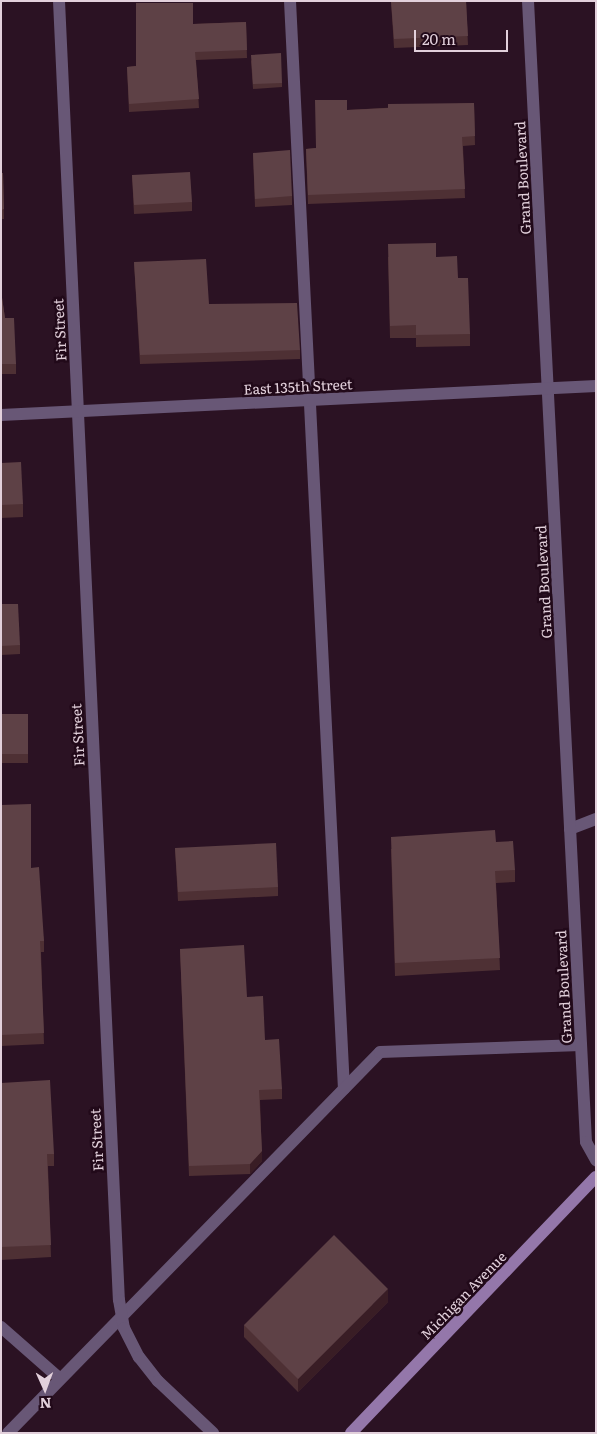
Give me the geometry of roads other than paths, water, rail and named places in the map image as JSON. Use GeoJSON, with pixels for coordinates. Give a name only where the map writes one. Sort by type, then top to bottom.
{"type":"FeatureCollection","features":[{"type":"Feature","properties":{"kind":"main road","name":"Michigan Avenue"},"geometry":{"type":"LineString","coordinates":[[351,1433],[596,1177]]}},
{"type":"Feature","properties":{"kind":"street","name":"Fir Street"},"geometry":{"type":"LineString","coordinates":[[59,1],[77,412],[122,1320],[139,1357],[158,1381],[214,1433]]}},
{"type":"Feature","properties":{"kind":"street"},"geometry":{"type":"LineString","coordinates":[[290,1],[344,1089]]}},
{"type":"Feature","properties":{"kind":"street","name":"Grand Boulevard"},"geometry":{"type":"LineString","coordinates":[[528,1],[586,1142],[596,1160]]}},
{"type":"Feature","properties":{"kind":"street","name":"East 135th Street"},"geometry":{"type":"LineString","coordinates":[[1,415],[596,386]]}},
{"type":"Feature","properties":{"kind":"street"},"geometry":{"type":"LineString","coordinates":[[570,829],[596,819]]}},
{"type":"Feature","properties":{"kind":"street"},"geometry":{"type":"LineString","coordinates":[[8,1433],[59,1378],[122,1320],[380,1052],[581,1045]]}},
{"type":"Feature","properties":{"kind":"street"},"geometry":{"type":"LineString","coordinates":[[1,1327],[59,1378]]}}]}
